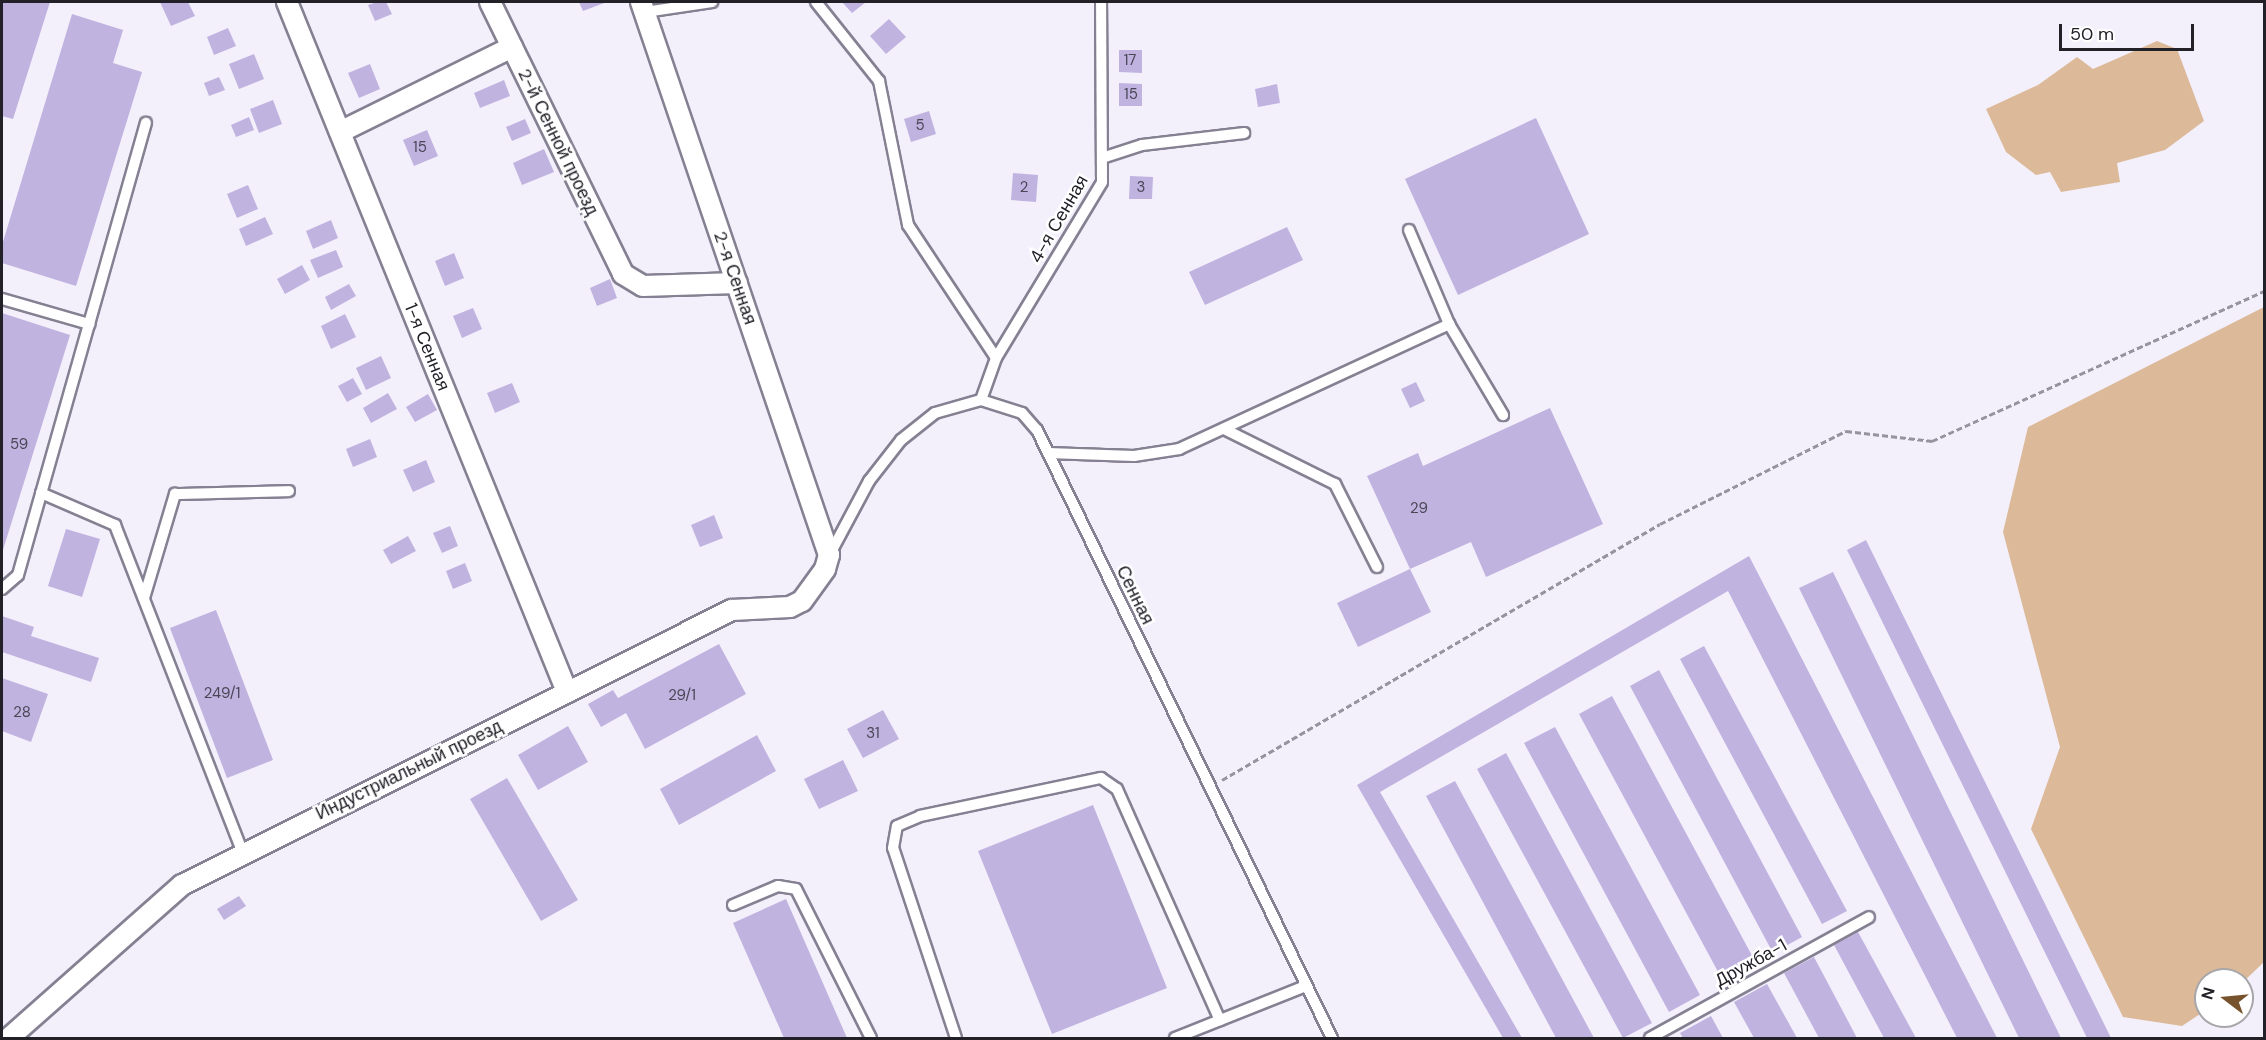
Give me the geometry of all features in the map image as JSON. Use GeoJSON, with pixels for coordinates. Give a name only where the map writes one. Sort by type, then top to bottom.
{"type":"FeatureCollection","features":[{"type":"Feature","properties":{"kind":"street","name":"1-я Сенная"},"geometry":{"type":"LineString","coordinates":[[287,2],[567,692]]}},
{"type":"Feature","properties":{"kind":"street","name":"2-й Сенной проезд"},"geometry":{"type":"LineString","coordinates":[[490,2],[617,266],[629,280],[643,286],[737,283]]}},
{"type":"Feature","properties":{"kind":"street","name":"2-я Сенная"},"geometry":{"type":"LineString","coordinates":[[643,7],[829,555]]}},
{"type":"Feature","properties":{"kind":"street"},"geometry":{"type":"LineString","coordinates":[[340,132],[512,47]]}},
{"type":"Feature","properties":{"kind":"street","name":"Индустриальный проезд"},"geometry":{"type":"LineString","coordinates":[[9,1038],[159,902],[243,853],[732,610],[782,608],[802,601],[829,555]]}},
{"type":"Feature","properties":{"kind":"lane"},"geometry":{"type":"LineString","coordinates":[[643,7],[711,2]]}},
{"type":"Feature","properties":{"kind":"lane"},"geometry":{"type":"LineString","coordinates":[[816,2],[879,81],[908,225],[996,358]]}},
{"type":"Feature","properties":{"kind":"lane","name":"4-я Сенная"},"geometry":{"type":"LineString","coordinates":[[981,400],[996,358],[1102,182],[1101,2]]}},
{"type":"Feature","properties":{"kind":"lane"},"geometry":{"type":"LineString","coordinates":[[2,589],[15,582],[146,123]]}},
{"type":"Feature","properties":{"kind":"lane"},"geometry":{"type":"LineString","coordinates":[[1102,158],[1142,145],[1244,133]]}},
{"type":"Feature","properties":{"kind":"lane"},"geometry":{"type":"LineString","coordinates":[[1410,230],[1449,324],[1503,415]]}},
{"type":"Feature","properties":{"kind":"lane"},"geometry":{"type":"LineString","coordinates":[[2,299],[89,324]]}},
{"type":"Feature","properties":{"kind":"lane"},"geometry":{"type":"LineString","coordinates":[[1048,453],[1158,454],[1224,429],[1449,324]]}},
{"type":"Feature","properties":{"kind":"lane"},"geometry":{"type":"LineString","coordinates":[[829,555],[868,481],[901,440],[935,413],[981,400]]}},
{"type":"Feature","properties":{"kind":"lane","name":"Сенная"},"geometry":{"type":"LineString","coordinates":[[981,400],[1022,413],[1048,453],[1332,1038]]}},
{"type":"Feature","properties":{"kind":"lane"},"geometry":{"type":"LineString","coordinates":[[1224,429],[1335,484],[1377,567]]}},
{"type":"Feature","properties":{"kind":"lane"},"geometry":{"type":"LineString","coordinates":[[144,598],[175,494],[289,491]]}},
{"type":"Feature","properties":{"kind":"lane"},"geometry":{"type":"LineString","coordinates":[[41,493],[110,519],[144,598],[243,853]]}},
{"type":"Feature","properties":{"kind":"lane"},"geometry":{"type":"LineString","coordinates":[[956,1038],[893,848],[897,826],[920,816],[1101,778],[1118,789],[1220,1020]]}},
{"type":"Feature","properties":{"kind":"lane"},"geometry":{"type":"LineString","coordinates":[[733,905],[778,886],[796,889],[871,1038]]}},
{"type":"Feature","properties":{"kind":"lane","name":"Дружба-1"},"geometry":{"type":"LineString","coordinates":[[1650,1038],[1869,917]]}},
{"type":"Feature","properties":{"kind":"lane"},"geometry":{"type":"LineString","coordinates":[[1175,1038],[1306,986]]}},
{"type":"Feature","properties":{"kind":"path"},"geometry":{"type":"LineString","coordinates":[[1210,788],[1660,524],[1846,431],[1932,441],[2265,291]]}},
{"type":"Feature","properties":{"kind":"shaded area"},"geometry":{"type":"Polygon","coordinates":[[[2157,41],[2177,49],[2204,121],[2165,150],[2117,163],[2120,182],[2061,192],[2050,172],[2036,175],[2006,152],[1986,109],[2038,85],[2077,57],[2093,69],[2157,41]]]}},
{"type":"Feature","properties":{"kind":"shaded area"},"geometry":{"type":"Polygon","coordinates":[[[2264,307],[2264,962],[2254,972],[2254,968],[2194,968],[2194,1018],[2182,1026],[2123,1017],[2031,829],[2060,747],[2003,532],[2028,427],[2264,307]]]}},
{"type":"Feature","properties":{"kind":"building"},"geometry":{"type":"Polygon","coordinates":[[[2,2],[50,2],[13,119],[2,116],[2,2]]]}},
{"type":"Feature","properties":{"kind":"building"},"geometry":{"type":"Polygon","coordinates":[[[160,2],[188,2],[195,16],[171,26],[160,2]]]}},
{"type":"Feature","properties":{"kind":"building"},"geometry":{"type":"Polygon","coordinates":[[[386,2],[392,14],[375,21],[368,5],[386,2]]]}},
{"type":"Feature","properties":{"kind":"building"},"geometry":{"type":"Polygon","coordinates":[[[579,2],[607,2],[583,11],[579,2]]]}},
{"type":"Feature","properties":{"kind":"building"},"geometry":{"type":"Polygon","coordinates":[[[842,2],[866,2],[852,13],[842,2]]]}},
{"type":"Feature","properties":{"kind":"building"},"geometry":{"type":"Polygon","coordinates":[[[72,14],[123,30],[113,63],[142,72],[76,286],[2,263],[2,245],[72,14]]]}},
{"type":"Feature","properties":{"kind":"building"},"geometry":{"type":"Polygon","coordinates":[[[889,19],[906,37],[886,54],[870,36],[889,19]]]}},
{"type":"Feature","properties":{"kind":"building"},"geometry":{"type":"Polygon","coordinates":[[[228,28],[236,46],[214,55],[207,37],[228,28]]]}},
{"type":"Feature","properties":{"kind":"building"},"geometry":{"type":"Polygon","coordinates":[[[1119,50],[1142,50],[1142,73],[1119,72],[1119,50]]]}},
{"type":"Feature","properties":{"kind":"building"},"geometry":{"type":"Polygon","coordinates":[[[254,54],[264,79],[239,89],[229,64],[254,54]]]}},
{"type":"Feature","properties":{"kind":"building"},"geometry":{"type":"Polygon","coordinates":[[[370,64],[380,89],[359,98],[348,73],[370,64]]]}},
{"type":"Feature","properties":{"kind":"building"},"geometry":{"type":"Polygon","coordinates":[[[219,77],[225,90],[209,96],[204,83],[219,77]]]}},
{"type":"Feature","properties":{"kind":"building"},"geometry":{"type":"Polygon","coordinates":[[[504,80],[510,96],[480,108],[474,93],[504,80]]]}},
{"type":"Feature","properties":{"kind":"building"},"geometry":{"type":"Polygon","coordinates":[[[1119,83],[1142,84],[1142,106],[1119,106],[1119,83]]]}},
{"type":"Feature","properties":{"kind":"building"},"geometry":{"type":"Polygon","coordinates":[[[1277,84],[1280,103],[1258,107],[1255,89],[1277,84]]]}},
{"type":"Feature","properties":{"kind":"building"},"geometry":{"type":"Polygon","coordinates":[[[273,100],[282,124],[259,133],[250,109],[273,100]]]}},
{"type":"Feature","properties":{"kind":"building"},"geometry":{"type":"Polygon","coordinates":[[[929,111],[936,134],[911,142],[904,119],[929,111]]]}},
{"type":"Feature","properties":{"kind":"building"},"geometry":{"type":"Polygon","coordinates":[[[249,117],[254,130],[236,137],[231,125],[249,117]]]}},
{"type":"Feature","properties":{"kind":"building"},"geometry":{"type":"Polygon","coordinates":[[[1536,118],[1589,234],[1458,295],[1405,179],[1536,118]]]}},
{"type":"Feature","properties":{"kind":"building"},"geometry":{"type":"Polygon","coordinates":[[[525,119],[531,133],[512,141],[506,127],[525,119]]]}},
{"type":"Feature","properties":{"kind":"building"},"geometry":{"type":"Polygon","coordinates":[[[427,130],[438,156],[414,166],[403,140],[427,130]]]}},
{"type":"Feature","properties":{"kind":"building"},"geometry":{"type":"Polygon","coordinates":[[[544,149],[554,172],[522,185],[513,163],[544,149]]]}},
{"type":"Feature","properties":{"kind":"building"},"geometry":{"type":"Polygon","coordinates":[[[1013,173],[1038,175],[1036,202],[1011,200],[1013,173]]]}},
{"type":"Feature","properties":{"kind":"building"},"geometry":{"type":"Polygon","coordinates":[[[1130,176],[1153,177],[1152,199],[1129,199],[1130,176]]]}},
{"type":"Feature","properties":{"kind":"building"},"geometry":{"type":"Polygon","coordinates":[[[248,185],[258,209],[237,218],[227,194],[248,185]]]}},
{"type":"Feature","properties":{"kind":"building"},"geometry":{"type":"Polygon","coordinates":[[[265,217],[273,234],[246,246],[239,229],[265,217]]]}},
{"type":"Feature","properties":{"kind":"building"},"geometry":{"type":"Polygon","coordinates":[[[331,220],[338,238],[313,249],[306,231],[331,220]]]}},
{"type":"Feature","properties":{"kind":"building"},"geometry":{"type":"Polygon","coordinates":[[[1287,227],[1303,260],[1205,305],[1189,272],[1287,227]]]}},
{"type":"Feature","properties":{"kind":"building"},"geometry":{"type":"Polygon","coordinates":[[[336,250],[343,267],[318,278],[310,260],[336,250]]]}},
{"type":"Feature","properties":{"kind":"building"},"geometry":{"type":"Polygon","coordinates":[[[454,253],[464,278],[445,286],[435,261],[454,253]]]}},
{"type":"Feature","properties":{"kind":"building"},"geometry":{"type":"Polygon","coordinates":[[[302,265],[310,280],[285,294],[277,279],[302,265]]]}},
{"type":"Feature","properties":{"kind":"building"},"geometry":{"type":"Polygon","coordinates":[[[610,279],[617,298],[597,306],[590,288],[610,279]]]}},
{"type":"Feature","properties":{"kind":"building"},"geometry":{"type":"Polygon","coordinates":[[[349,284],[356,296],[331,310],[325,297],[349,284]]]}},
{"type":"Feature","properties":{"kind":"building"},"geometry":{"type":"Polygon","coordinates":[[[473,308],[482,329],[462,338],[453,316],[473,308]]]}},
{"type":"Feature","properties":{"kind":"building"},"geometry":{"type":"Polygon","coordinates":[[[2,313],[70,335],[2,553],[2,313]]]}},
{"type":"Feature","properties":{"kind":"building"},"geometry":{"type":"Polygon","coordinates":[[[345,314],[356,337],[331,349],[321,326],[345,314]]]}},
{"type":"Feature","properties":{"kind":"building"},"geometry":{"type":"Polygon","coordinates":[[[381,356],[391,378],[366,390],[356,368],[381,356]]]}},
{"type":"Feature","properties":{"kind":"building"},"geometry":{"type":"Polygon","coordinates":[[[353,378],[362,394],[347,402],[338,386],[353,378]]]}},
{"type":"Feature","properties":{"kind":"building"},"geometry":{"type":"Polygon","coordinates":[[[1416,382],[1425,401],[1410,408],[1401,389],[1416,382]]]}},
{"type":"Feature","properties":{"kind":"building"},"geometry":{"type":"Polygon","coordinates":[[[512,383],[520,402],[495,413],[487,393],[512,383]]]}},
{"type":"Feature","properties":{"kind":"building"},"geometry":{"type":"Polygon","coordinates":[[[388,393],[397,409],[371,423],[363,408],[388,393]]]}},
{"type":"Feature","properties":{"kind":"building"},"geometry":{"type":"Polygon","coordinates":[[[428,394],[437,410],[415,422],[406,407],[428,394]]]}},
{"type":"Feature","properties":{"kind":"building"},"geometry":{"type":"Polygon","coordinates":[[[1550,408],[1603,524],[1486,577],[1471,542],[1410,569],[1367,476],[1418,453],[1423,466],[1550,408]]]}},
{"type":"Feature","properties":{"kind":"building"},"geometry":{"type":"Polygon","coordinates":[[[370,439],[377,457],[353,467],[346,449],[370,439]]]}},
{"type":"Feature","properties":{"kind":"building"},"geometry":{"type":"Polygon","coordinates":[[[426,460],[435,482],[413,492],[403,470],[426,460]]]}},
{"type":"Feature","properties":{"kind":"building"},"geometry":{"type":"Polygon","coordinates":[[[714,515],[723,538],[700,547],[691,525],[714,515]]]}},
{"type":"Feature","properties":{"kind":"building"},"geometry":{"type":"Polygon","coordinates":[[[450,526],[458,546],[442,553],[433,533],[450,526]]]}},
{"type":"Feature","properties":{"kind":"building"},"geometry":{"type":"Polygon","coordinates":[[[66,529],[100,539],[82,597],[48,586],[66,529]]]}},
{"type":"Feature","properties":{"kind":"building"},"geometry":{"type":"Polygon","coordinates":[[[408,536],[416,551],[391,564],[383,550],[408,536]]]}},
{"type":"Feature","properties":{"kind":"building"},"geometry":{"type":"Polygon","coordinates":[[[1866,540],[2111,1038],[2087,1038],[1847,550],[1866,540]]]}},
{"type":"Feature","properties":{"kind":"building"},"geometry":{"type":"Polygon","coordinates":[[[1749,556],[1997,1038],[1957,1038],[1728,591],[1380,792],[1522,1038],[1503,1038],[1357,785],[1749,556]]]}},
{"type":"Feature","properties":{"kind":"building"},"geometry":{"type":"Polygon","coordinates":[[[465,563],[472,581],[453,589],[446,571],[465,563]]]}},
{"type":"Feature","properties":{"kind":"building"},"geometry":{"type":"Polygon","coordinates":[[[1410,569],[1431,612],[1358,647],[1337,603],[1410,569]]]}},
{"type":"Feature","properties":{"kind":"building"},"geometry":{"type":"Polygon","coordinates":[[[1833,572],[2061,1038],[2019,1038],[1799,588],[1833,572]]]}},
{"type":"Feature","properties":{"kind":"building"},"geometry":{"type":"Polygon","coordinates":[[[216,610],[273,760],[227,778],[170,628],[216,610]]]}},
{"type":"Feature","properties":{"kind":"building"},"geometry":{"type":"Polygon","coordinates":[[[2,616],[34,627],[31,636],[99,658],[91,682],[2,652],[2,616]]]}},
{"type":"Feature","properties":{"kind":"building"},"geometry":{"type":"Polygon","coordinates":[[[719,644],[746,694],[645,749],[626,713],[601,727],[588,704],[613,690],[618,698],[719,644]]]}},
{"type":"Feature","properties":{"kind":"building"},"geometry":{"type":"Polygon","coordinates":[[[1704,646],[1847,911],[1822,924],[1680,659],[1704,646]]]}},
{"type":"Feature","properties":{"kind":"building"},"geometry":{"type":"Polygon","coordinates":[[[1659,670],[1802,937],[1773,953],[1630,686],[1659,670]]]}},
{"type":"Feature","properties":{"kind":"building"},"geometry":{"type":"Polygon","coordinates":[[[2,678],[48,694],[31,742],[2,731],[2,678]]]}},
{"type":"Feature","properties":{"kind":"building"},"geometry":{"type":"Polygon","coordinates":[[[1612,696],[1756,963],[1723,981],[1579,714],[1612,696]]]}},
{"type":"Feature","properties":{"kind":"building"},"geometry":{"type":"Polygon","coordinates":[[[883,710],[899,739],[863,758],[847,729],[883,710]]]}},
{"type":"Feature","properties":{"kind":"building"},"geometry":{"type":"Polygon","coordinates":[[[568,726],[588,762],[538,790],[518,755],[568,726]]]}},
{"type":"Feature","properties":{"kind":"building"},"geometry":{"type":"Polygon","coordinates":[[[1555,727],[1700,995],[1669,1012],[1524,743],[1555,727]]]}},
{"type":"Feature","properties":{"kind":"building"},"geometry":{"type":"Polygon","coordinates":[[[757,735],[776,771],[679,825],[660,789],[757,735]]]}},
{"type":"Feature","properties":{"kind":"building"},"geometry":{"type":"Polygon","coordinates":[[[1506,753],[1652,1023],[1623,1038],[1477,769],[1506,753]]]}},
{"type":"Feature","properties":{"kind":"building"},"geometry":{"type":"Polygon","coordinates":[[[843,760],[858,791],[819,809],[804,779],[843,760]]]}},
{"type":"Feature","properties":{"kind":"building"},"geometry":{"type":"Polygon","coordinates":[[[507,778],[578,900],[541,921],[470,799],[507,778]]]}},
{"type":"Feature","properties":{"kind":"building"},"geometry":{"type":"Polygon","coordinates":[[[1455,781],[1594,1038],[1556,1038],[1426,796],[1455,781]]]}},
{"type":"Feature","properties":{"kind":"building"},"geometry":{"type":"Polygon","coordinates":[[[1093,805],[1167,988],[1052,1034],[978,851],[1093,805]]]}},
{"type":"Feature","properties":{"kind":"building"},"geometry":{"type":"Polygon","coordinates":[[[239,896],[246,906],[224,920],[217,909],[239,896]]]}},
{"type":"Feature","properties":{"kind":"building"},"geometry":{"type":"Polygon","coordinates":[[[786,899],[847,1038],[784,1038],[733,923],[786,899]]]}},
{"type":"Feature","properties":{"kind":"building"},"geometry":{"type":"Polygon","coordinates":[[[1858,932],[1916,1038],[1884,1038],[1834,945],[1858,932]]]}},
{"type":"Feature","properties":{"kind":"building"},"geometry":{"type":"Polygon","coordinates":[[[1814,957],[1857,1038],[1819,1038],[1784,973],[1814,957]]]}},
{"type":"Feature","properties":{"kind":"building"},"geometry":{"type":"Polygon","coordinates":[[[1767,984],[1797,1038],[1754,1038],[1734,1002],[1767,984]]]}},
{"type":"Feature","properties":{"kind":"building"},"geometry":{"type":"Polygon","coordinates":[[[1711,1016],[1723,1038],[1683,1038],[1680,1033],[1711,1016]]]}}]}
